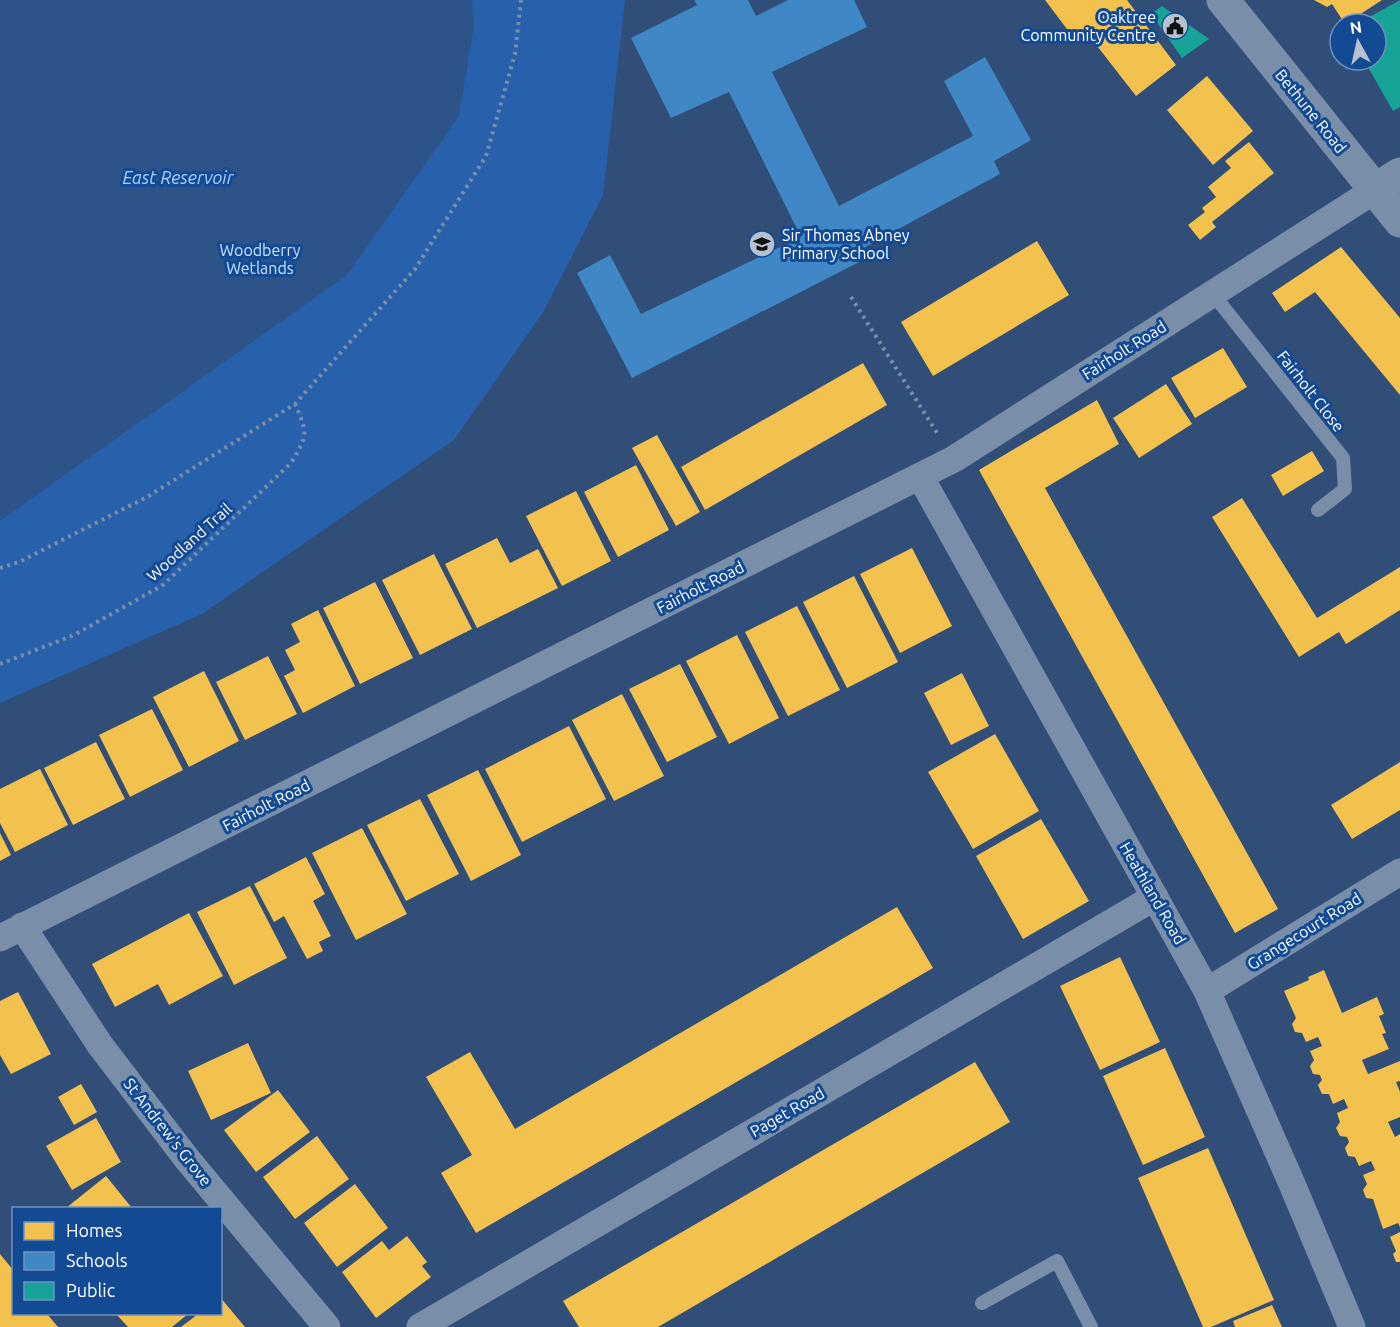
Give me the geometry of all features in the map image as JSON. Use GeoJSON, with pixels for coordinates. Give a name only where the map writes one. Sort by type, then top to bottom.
{"type":"FeatureCollection","features":[{"type":"Feature","properties":{"kind":"street","name":"Bethune Road"},"geometry":{"type":"LineString","coordinates":[[1223,0],[1387,182],[1400,221]]}},
{"type":"Feature","properties":{"kind":"street","name":"Fairholt Road"},"geometry":{"type":"LineString","coordinates":[[11,932],[173,853],[954,459],[1387,182]]}},
{"type":"Feature","properties":{"kind":"street","name":"Heathland Road"},"geometry":{"type":"LineString","coordinates":[[920,476],[1207,991],[1352,1327]]}},
{"type":"Feature","properties":{"kind":"street","name":"Grangecourt Road"},"geometry":{"type":"LineString","coordinates":[[1207,991],[1400,872]]}},
{"type":"Feature","properties":{"kind":"street","name":"Paget Road"},"geometry":{"type":"LineString","coordinates":[[420,1327],[1155,897]]}},
{"type":"Feature","properties":{"kind":"street","name":"St Andrew's Grove"},"geometry":{"type":"LineString","coordinates":[[11,932],[187,1159],[327,1327]]}},
{"type":"Feature","properties":{"kind":"lane","name":"Fairholt Close"},"geometry":{"type":"LineString","coordinates":[[1213,294],[1343,458],[1345,489],[1318,510]]}},
{"type":"Feature","properties":{"kind":"lane"},"geometry":{"type":"LineString","coordinates":[[982,1304],[1057,1261],[1090,1327]]}},
{"type":"Feature","properties":{"kind":"path"},"geometry":{"type":"LineString","coordinates":[[0,568],[19,562],[147,497],[295,404],[415,269],[486,156],[515,54],[521,0]]}},
{"type":"Feature","properties":{"kind":"path"},"geometry":{"type":"LineString","coordinates":[[851,297],[954,459]]}},
{"type":"Feature","properties":{"kind":"path","name":"Woodland Trail"},"geometry":{"type":"LineString","coordinates":[[0,664],[74,635],[163,585],[291,463],[304,441],[306,429],[295,404]]}},
{"type":"Feature","properties":{"kind":"green space","name":"Woodberry Wetlands"},"geometry":{"type":"Polygon","coordinates":[[[0,0],[625,0],[603,195],[544,311],[454,440],[202,614],[0,703],[0,0]]]}},
{"type":"Feature","properties":{"kind":"water","name":"East Reservoir"},"geometry":{"type":"Polygon","coordinates":[[[0,0],[472,0],[474,26],[459,116],[347,275],[0,521],[0,0]]]}},
{"type":"Feature","properties":{"kind":"building: Homes"},"geometry":{"type":"Polygon","coordinates":[[[1045,0],[1127,0],[1176,65],[1136,96],[1087,33],[1076,41],[1045,0]]]}},
{"type":"Feature","properties":{"kind":"building: Homes"},"geometry":{"type":"Polygon","coordinates":[[[1314,0],[1382,0],[1364,12],[1337,12],[1332,4],[1327,7],[1314,0]]]}},
{"type":"Feature","properties":{"kind":"building: Homes"},"geometry":{"type":"Polygon","coordinates":[[[1207,76],[1253,131],[1213,165],[1167,110],[1207,76]]]}},
{"type":"Feature","properties":{"kind":"building: Homes"},"geometry":{"type":"Polygon","coordinates":[[[1249,142],[1274,173],[1212,222],[1216,227],[1200,240],[1188,225],[1205,212],[1202,208],[1216,197],[1208,187],[1231,168],[1225,161],[1249,142]]]}},
{"type":"Feature","properties":{"kind":"building: Homes"},"geometry":{"type":"Polygon","coordinates":[[[1037,241],[1069,295],[933,376],[901,322],[1037,241]]]}},
{"type":"Feature","properties":{"kind":"building: Homes"},"geometry":{"type":"Polygon","coordinates":[[[1341,247],[1400,318],[1400,395],[1315,292],[1285,312],[1272,293],[1341,247]]]}},
{"type":"Feature","properties":{"kind":"building: Homes"},"geometry":{"type":"Polygon","coordinates":[[[1223,348],[1247,387],[1195,418],[1171,378],[1223,348]]]}},
{"type":"Feature","properties":{"kind":"building: Homes"},"geometry":{"type":"Polygon","coordinates":[[[863,363],[887,405],[705,510],[681,467],[863,363]]]}},
{"type":"Feature","properties":{"kind":"building: Homes"},"geometry":{"type":"Polygon","coordinates":[[[1166,384],[1192,424],[1139,458],[1113,418],[1166,384]]]}},
{"type":"Feature","properties":{"kind":"building: Homes"},"geometry":{"type":"Polygon","coordinates":[[[1097,400],[1119,444],[1045,488],[1278,909],[1235,933],[979,470],[1097,400]]]}},
{"type":"Feature","properties":{"kind":"building: Homes"},"geometry":{"type":"Polygon","coordinates":[[[657,435],[700,512],[676,526],[632,448],[657,435]]]}},
{"type":"Feature","properties":{"kind":"building: Homes"},"geometry":{"type":"Polygon","coordinates":[[[1312,451],[1324,471],[1283,496],[1271,475],[1312,451]]]}},
{"type":"Feature","properties":{"kind":"building: Homes"},"geometry":{"type":"Polygon","coordinates":[[[636,465],[669,530],[618,557],[584,492],[636,465]]]}},
{"type":"Feature","properties":{"kind":"building: Homes"},"geometry":{"type":"Polygon","coordinates":[[[576,491],[611,561],[562,586],[526,516],[576,491]]]}},
{"type":"Feature","properties":{"kind":"building: Homes"},"geometry":{"type":"Polygon","coordinates":[[[1242,498],[1317,618],[1400,567],[1400,610],[1346,644],[1339,632],[1299,657],[1212,517],[1242,498]]]}},
{"type":"Feature","properties":{"kind":"building: Homes"},"geometry":{"type":"Polygon","coordinates":[[[497,538],[510,563],[538,549],[558,588],[477,628],[445,564],[497,538]]]}},
{"type":"Feature","properties":{"kind":"building: Homes"},"geometry":{"type":"Polygon","coordinates":[[[912,548],[952,626],[900,653],[860,574],[912,548]]]}},
{"type":"Feature","properties":{"kind":"building: Homes"},"geometry":{"type":"Polygon","coordinates":[[[434,554],[472,629],[420,655],[382,580],[434,554]]]}},
{"type":"Feature","properties":{"kind":"building: Homes"},"geometry":{"type":"Polygon","coordinates":[[[854,576],[898,662],[847,688],[803,602],[854,576]]]}},
{"type":"Feature","properties":{"kind":"building: Homes"},"geometry":{"type":"Polygon","coordinates":[[[375,582],[413,658],[360,684],[323,608],[375,582]]]}},
{"type":"Feature","properties":{"kind":"building: Homes"},"geometry":{"type":"Polygon","coordinates":[[[797,606],[840,690],[788,716],[745,632],[797,606]]]}},
{"type":"Feature","properties":{"kind":"building: Homes"},"geometry":{"type":"Polygon","coordinates":[[[318,610],[355,686],[303,713],[284,676],[295,670],[285,650],[300,642],[291,624],[318,610]]]}},
{"type":"Feature","properties":{"kind":"building: Homes"},"geometry":{"type":"Polygon","coordinates":[[[737,635],[779,718],[729,744],[686,661],[737,635]]]}},
{"type":"Feature","properties":{"kind":"building: Homes"},"geometry":{"type":"Polygon","coordinates":[[[268,656],[297,714],[245,740],[216,682],[268,656]]]}},
{"type":"Feature","properties":{"kind":"building: Homes"},"geometry":{"type":"Polygon","coordinates":[[[680,664],[717,737],[667,762],[629,689],[680,664]]]}},
{"type":"Feature","properties":{"kind":"building: Homes"},"geometry":{"type":"Polygon","coordinates":[[[204,671],[239,741],[189,767],[153,697],[204,671]]]}},
{"type":"Feature","properties":{"kind":"building: Homes"},"geometry":{"type":"Polygon","coordinates":[[[962,673],[989,726],[951,745],[924,693],[962,673]]]}},
{"type":"Feature","properties":{"kind":"building: Homes"},"geometry":{"type":"Polygon","coordinates":[[[622,694],[664,776],[614,801],[572,720],[622,694]]]}},
{"type":"Feature","properties":{"kind":"building: Homes"},"geometry":{"type":"Polygon","coordinates":[[[152,709],[183,770],[130,797],[99,735],[152,709]]]}},
{"type":"Feature","properties":{"kind":"building: Homes"},"geometry":{"type":"Polygon","coordinates":[[[569,726],[606,799],[522,842],[485,769],[569,726]]]}},
{"type":"Feature","properties":{"kind":"building: Homes"},"geometry":{"type":"Polygon","coordinates":[[[995,734],[1039,811],[973,849],[928,772],[995,734]]]}},
{"type":"Feature","properties":{"kind":"building: Homes"},"geometry":{"type":"Polygon","coordinates":[[[96,742],[125,799],[73,825],[44,768],[96,742]]]}},
{"type":"Feature","properties":{"kind":"building: Homes"},"geometry":{"type":"Polygon","coordinates":[[[1400,762],[1400,810],[1352,839],[1331,805],[1400,762]]]}},
{"type":"Feature","properties":{"kind":"building: Homes"},"geometry":{"type":"Polygon","coordinates":[[[40,769],[68,825],[15,852],[0,823],[0,789],[40,769]]]}},
{"type":"Feature","properties":{"kind":"building: Homes"},"geometry":{"type":"Polygon","coordinates":[[[478,770],[521,855],[471,881],[427,795],[478,770]]]}},
{"type":"Feature","properties":{"kind":"building: Homes"},"geometry":{"type":"Polygon","coordinates":[[[420,799],[459,874],[406,901],[367,825],[420,799]]]}},
{"type":"Feature","properties":{"kind":"building: Homes"},"geometry":{"type":"Polygon","coordinates":[[[1041,819],[1089,901],[1023,939],[976,856],[1041,819]]]}},
{"type":"Feature","properties":{"kind":"building: Homes"},"geometry":{"type":"Polygon","coordinates":[[[362,828],[407,914],[356,940],[312,853],[362,828]]]}},
{"type":"Feature","properties":{"kind":"building: Homes"},"geometry":{"type":"Polygon","coordinates":[[[0,833],[11,855],[0,861],[0,833]]]}},
{"type":"Feature","properties":{"kind":"building: Homes"},"geometry":{"type":"Polygon","coordinates":[[[306,857],[325,894],[313,901],[331,936],[319,942],[323,951],[307,959],[284,916],[274,922],[254,884],[306,857]]]}},
{"type":"Feature","properties":{"kind":"building: Homes"},"geometry":{"type":"Polygon","coordinates":[[[250,886],[287,958],[234,985],[197,912],[250,886]]]}},
{"type":"Feature","properties":{"kind":"building: Homes"},"geometry":{"type":"Polygon","coordinates":[[[897,907],[933,968],[476,1233],[441,1173],[472,1155],[426,1077],[470,1052],[515,1129],[897,907]]]}},
{"type":"Feature","properties":{"kind":"building: Homes"},"geometry":{"type":"Polygon","coordinates":[[[189,913],[223,976],[169,1005],[158,984],[115,1007],[92,964],[189,913]]]}},
{"type":"Feature","properties":{"kind":"building: Homes"},"geometry":{"type":"Polygon","coordinates":[[[1120,957],[1160,1042],[1100,1070],[1060,986],[1120,957]]]}},
{"type":"Feature","properties":{"kind":"building: Homes"},"geometry":{"type":"Polygon","coordinates":[[[1324,970],[1342,1013],[1377,997],[1384,1014],[1379,1016],[1386,1033],[1382,1034],[1389,1049],[1362,1060],[1368,1074],[1400,1061],[1400,1081],[1396,1082],[1400,1092],[1400,1117],[1388,1122],[1395,1137],[1400,1134],[1400,1227],[1398,1223],[1383,1229],[1373,1199],[1366,1198],[1363,1190],[1367,1184],[1363,1175],[1375,1170],[1371,1161],[1359,1166],[1355,1157],[1348,1156],[1345,1148],[1349,1142],[1347,1137],[1340,1136],[1336,1128],[1340,1122],[1337,1113],[1348,1108],[1344,1099],[1333,1104],[1329,1094],[1322,1094],[1318,1085],[1322,1080],[1320,1075],[1313,1074],[1310,1066],[1314,1060],[1310,1051],[1322,1046],[1318,1037],[1306,1042],[1302,1033],[1295,1032],[1292,1024],[1296,1018],[1284,991],[1309,980],[1308,977],[1324,970]]]}},
{"type":"Feature","properties":{"kind":"building: Homes"},"geometry":{"type":"Polygon","coordinates":[[[18,992],[51,1054],[11,1074],[0,1055],[0,1001],[18,992]]]}},
{"type":"Feature","properties":{"kind":"building: Homes"},"geometry":{"type":"Polygon","coordinates":[[[248,1043],[271,1093],[211,1120],[188,1071],[248,1043]]]}},
{"type":"Feature","properties":{"kind":"building: Homes"},"geometry":{"type":"Polygon","coordinates":[[[1165,1048],[1205,1137],[1143,1165],[1103,1076],[1165,1048]]]}},
{"type":"Feature","properties":{"kind":"building: Homes"},"geometry":{"type":"Polygon","coordinates":[[[975,1062],[1010,1122],[658,1327],[579,1327],[563,1301],[975,1062]]]}},
{"type":"Feature","properties":{"kind":"building: Homes"},"geometry":{"type":"Polygon","coordinates":[[[81,1084],[97,1112],[74,1125],[58,1097],[81,1084]]]}},
{"type":"Feature","properties":{"kind":"building: Homes"},"geometry":{"type":"Polygon","coordinates":[[[278,1090],[310,1132],[256,1172],[224,1130],[278,1090]]]}},
{"type":"Feature","properties":{"kind":"building: Homes"},"geometry":{"type":"Polygon","coordinates":[[[96,1118],[121,1162],[72,1190],[46,1146],[96,1118]]]}},
{"type":"Feature","properties":{"kind":"building: Homes"},"geometry":{"type":"Polygon","coordinates":[[[317,1136],[349,1179],[295,1219],[263,1177],[317,1136]]]}},
{"type":"Feature","properties":{"kind":"building: Homes"},"geometry":{"type":"Polygon","coordinates":[[[1208,1148],[1274,1300],[1211,1327],[1203,1327],[1138,1178],[1208,1148]]]}},
{"type":"Feature","properties":{"kind":"building: Homes"},"geometry":{"type":"Polygon","coordinates":[[[106,1176],[131,1207],[67,1207],[106,1176]]]}},
{"type":"Feature","properties":{"kind":"building: Homes"},"geometry":{"type":"Polygon","coordinates":[[[355,1184],[388,1228],[337,1267],[304,1223],[355,1184]]]}},
{"type":"Feature","properties":{"kind":"building: Homes"},"geometry":{"type":"Polygon","coordinates":[[[1400,1232],[1400,1262],[1396,1262],[1393,1254],[1396,1251],[1390,1237],[1400,1232]]]}},
{"type":"Feature","properties":{"kind":"building: Homes"},"geometry":{"type":"Polygon","coordinates":[[[407,1236],[427,1262],[422,1266],[431,1277],[376,1318],[342,1272],[382,1241],[389,1250],[407,1236]]]}},
{"type":"Feature","properties":{"kind":"building: Homes"},"geometry":{"type":"Polygon","coordinates":[[[0,1254],[12,1269],[12,1315],[48,1315],[58,1327],[0,1327],[0,1254]]]}},
{"type":"Feature","properties":{"kind":"building: Homes"},"geometry":{"type":"Polygon","coordinates":[[[222,1299],[245,1327],[181,1327],[197,1315],[222,1315],[222,1299]]]}},
{"type":"Feature","properties":{"kind":"building: Homes"},"geometry":{"type":"Polygon","coordinates":[[[1272,1305],[1282,1327],[1235,1327],[1233,1321],[1272,1305]]]}},
{"type":"Feature","properties":{"kind":"building: Homes"},"geometry":{"type":"Polygon","coordinates":[[[117,1315],[187,1315],[172,1327],[128,1327],[117,1315]]]}},
{"type":"Feature","properties":{"kind":"building: Schools"},"geometry":{"type":"Polygon","coordinates":[[[694,0],[748,0],[756,16],[788,0],[854,0],[867,27],[772,72],[839,206],[973,136],[944,81],[985,57],[1031,140],[994,161],[1000,174],[865,247],[869,257],[632,378],[577,273],[610,255],[641,314],[801,237],[729,92],[671,118],[631,38],[697,5],[694,0]]]}},
{"type":"Feature","properties":{"kind":"building: Public"},"geometry":{"type":"Polygon","coordinates":[[[1400,0],[1400,107],[1393,111],[1371,72],[1388,72],[1388,12],[1378,12],[1400,0]]]}},
{"type":"Feature","properties":{"kind":"building: Public","name":"Oaktree Community Centre"},"geometry":{"type":"Polygon","coordinates":[[[1162,6],[1209,39],[1182,58],[1151,14],[1162,6]]]}},
{"type":"Feature","properties":{"kind":"place","name":"Oaktree Community Centre"},"geometry":{"type":"Point","coordinates":[1175,26]}},
{"type":"Feature","properties":{"kind":"place","name":"Sir Thomas Abney Primary School"},"geometry":{"type":"Point","coordinates":[762,244]}}]}
